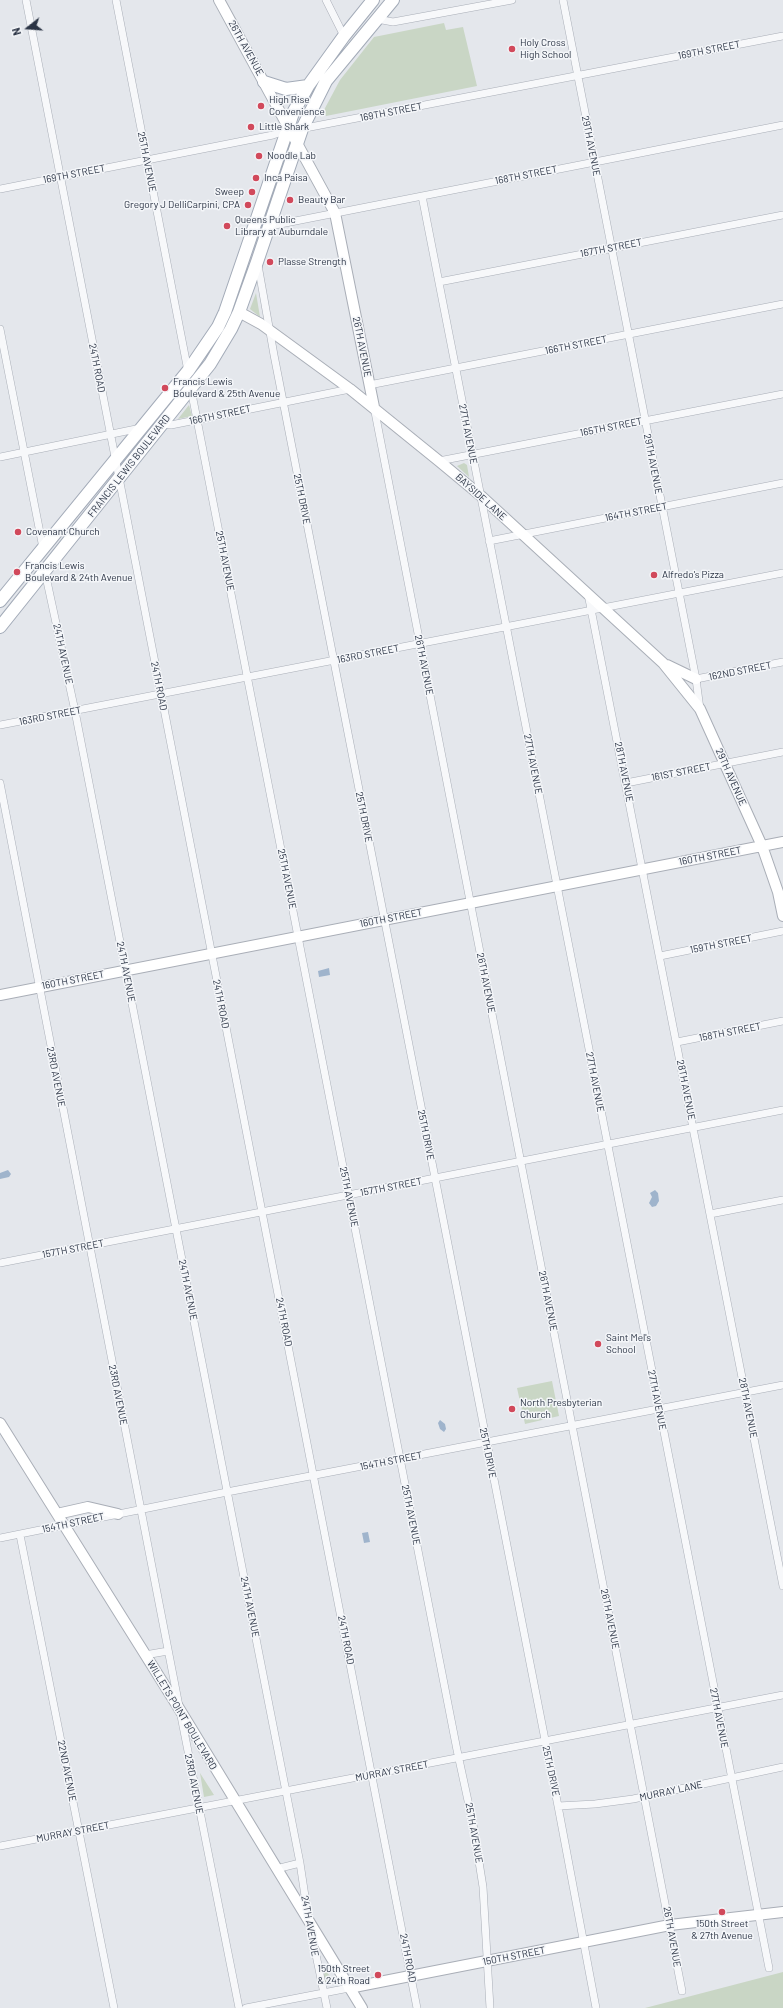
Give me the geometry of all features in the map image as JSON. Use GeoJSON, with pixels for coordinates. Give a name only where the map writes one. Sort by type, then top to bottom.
{"type":"FeatureCollection","features":[{"type":"Feature","properties":{"kind":"main road","name":"FRANCIS LEWIS BOULEVARD"},"geometry":{"type":"LineString","coordinates":[[0,601],[114,459],[142,428],[188,371],[218,327],[225,312],[293,113],[308,86],[344,36],[373,0]]}},
{"type":"Feature","properties":{"kind":"main road","name":"FRANCIS LEWIS BOULEVARD"},"geometry":{"type":"LineString","coordinates":[[0,628],[118,477],[210,364],[231,329],[239,312],[270,226],[296,142],[326,81],[393,0]]}},
{"type":"Feature","properties":{"kind":"main road"},"geometry":{"type":"LineString","coordinates":[[264,82],[286,89],[308,86]]}},
{"type":"Feature","properties":{"kind":"street","name":"24TH ROAD"},"geometry":{"type":"LineString","coordinates":[[26,0],[114,459],[212,953],[417,2008]]}},
{"type":"Feature","properties":{"kind":"street","name":"25TH AVENUE"},"geometry":{"type":"LineString","coordinates":[[116,0],[188,371]]}},
{"type":"Feature","properties":{"kind":"street","name":"26TH AVENUE"},"geometry":{"type":"LineString","coordinates":[[219,0],[335,213],[682,1991]]}},
{"type":"Feature","properties":{"kind":"street"},"geometry":{"type":"LineString","coordinates":[[326,0],[344,36]]}},
{"type":"Feature","properties":{"kind":"street"},"geometry":{"type":"LineString","coordinates":[[377,19],[393,22],[512,0]]}},
{"type":"Feature","properties":{"kind":"street","name":"29TH AVENUE"},"geometry":{"type":"LineString","coordinates":[[563,0],[696,680],[700,709],[762,846],[778,892],[783,916]]}},
{"type":"Feature","properties":{"kind":"street","name":"169TH STREET"},"geometry":{"type":"LineString","coordinates":[[0,189],[273,135],[288,129],[302,129],[783,36]]}},
{"type":"Feature","properties":{"kind":"street","name":"168TH STREET"},"geometry":{"type":"LineString","coordinates":[[270,226],[783,125]]}},
{"type":"Feature","properties":{"kind":"street","name":"27TH AVENUE"},"geometry":{"type":"LineString","coordinates":[[422,196],[769,1968]]}},
{"type":"Feature","properties":{"kind":"street","name":"167TH STREET"},"geometry":{"type":"LineString","coordinates":[[439,282],[783,215]]}},
{"type":"Feature","properties":{"kind":"street","name":"25TH DRIVE"},"geometry":{"type":"LineString","coordinates":[[257,262],[596,2008]]}},
{"type":"Feature","properties":{"kind":"street","name":"166TH STREET"},"geometry":{"type":"LineString","coordinates":[[369,385],[783,304]]}},
{"type":"Feature","properties":{"kind":"street","name":"BAYSIDE LANE"},"geometry":{"type":"LineString","coordinates":[[239,312],[269,329],[374,407],[481,496],[663,663],[700,709]]}},
{"type":"Feature","properties":{"kind":"street"},"geometry":{"type":"LineString","coordinates":[[0,329],[43,548]]}},
{"type":"Feature","properties":{"kind":"street","name":"25TH AVENUE"},"geometry":{"type":"LineString","coordinates":[[191,389],[458,1758],[473,1824],[482,1880],[490,2008]]}},
{"type":"Feature","properties":{"kind":"street","name":"166TH STREET"},"geometry":{"type":"LineString","coordinates":[[162,424],[171,425],[198,420],[350,389]]}},
{"type":"Feature","properties":{"kind":"street","name":"165TH STREET"},"geometry":{"type":"LineString","coordinates":[[439,460],[783,394]]}},
{"type":"Feature","properties":{"kind":"street"},"geometry":{"type":"LineString","coordinates":[[0,457],[142,428]]}},
{"type":"Feature","properties":{"kind":"street","name":"164TH STREET"},"geometry":{"type":"LineString","coordinates":[[489,541],[783,483]]}},
{"type":"Feature","properties":{"kind":"street","name":"24TH AVENUE"},"geometry":{"type":"LineString","coordinates":[[45,572],[75,711],[300,1863],[309,1922],[327,2008]]}},
{"type":"Feature","properties":{"kind":"street","name":"163RD STREET"},"geometry":{"type":"LineString","coordinates":[[0,725],[783,573]]}},
{"type":"Feature","properties":{"kind":"street","name":"28TH AVENUE"},"geometry":{"type":"LineString","coordinates":[[588,594],[783,1586]]}},
{"type":"Feature","properties":{"kind":"street","name":"162ND STREET"},"geometry":{"type":"LineString","coordinates":[[696,680],[783,662]]}},
{"type":"Feature","properties":{"kind":"street"},"geometry":{"type":"LineString","coordinates":[[663,663],[696,680]]}},
{"type":"Feature","properties":{"kind":"street","name":"161ST STREET"},"geometry":{"type":"LineString","coordinates":[[626,783],[783,752]]}},
{"type":"Feature","properties":{"kind":"street","name":"23RD AVENUE"},"geometry":{"type":"LineString","coordinates":[[0,782],[89,1246],[239,2008]]}},
{"type":"Feature","properties":{"kind":"street","name":"160TH STREET"},"geometry":{"type":"LineString","coordinates":[[0,995],[783,842]]}},
{"type":"Feature","properties":{"kind":"street","name":"159TH STREET"},"geometry":{"type":"LineString","coordinates":[[660,956],[783,931]]}},
{"type":"Feature","properties":{"kind":"street","name":"158TH STREET"},"geometry":{"type":"LineString","coordinates":[[677,1042],[783,1021]]}},
{"type":"Feature","properties":{"kind":"street","name":"157TH STREET"},"geometry":{"type":"LineString","coordinates":[[0,1263],[783,1110]]}},
{"type":"Feature","properties":{"kind":"street"},"geometry":{"type":"LineString","coordinates":[[710,1214],[783,1200]]}},
{"type":"Feature","properties":{"kind":"street","name":"154TH STREET"},"geometry":{"type":"LineString","coordinates":[[0,1538],[227,1492],[400,1460],[783,1385]]}},
{"type":"Feature","properties":{"kind":"street","name":"WILLETS POINT BOULEVARD"},"geometry":{"type":"LineString","coordinates":[[0,1423],[180,1710],[362,2008]]}},
{"type":"Feature","properties":{"kind":"street"},"geometry":{"type":"LineString","coordinates":[[56,1514],[88,1507],[118,1514]]}},
{"type":"Feature","properties":{"kind":"street","name":"22ND AVENUE"},"geometry":{"type":"LineString","coordinates":[[20,1535],[114,2008]]}},
{"type":"Feature","properties":{"kind":"street"},"geometry":{"type":"LineString","coordinates":[[145,1655],[168,1650]]}},
{"type":"Feature","properties":{"kind":"street","name":"MURRAY STREET"},"geometry":{"type":"LineString","coordinates":[[0,1846],[199,1809],[783,1695]]}},
{"type":"Feature","properties":{"kind":"street","name":"MURRAY LANE"},"geometry":{"type":"LineString","coordinates":[[558,1806],[595,1804],[645,1796],[783,1767]]}},
{"type":"Feature","properties":{"kind":"street"},"geometry":{"type":"LineString","coordinates":[[276,1869],[300,1863]]}},
{"type":"Feature","properties":{"kind":"street","name":"150TH STREET"},"geometry":{"type":"LineString","coordinates":[[246,2008],[670,1925],[783,1912]]}},
{"type":"Feature","properties":{"kind":"green space"},"geometry":{"type":"Polygon","coordinates":[[[444,23],[446,30],[463,27],[477,86],[326,116],[324,110],[340,80],[374,37],[444,23]]]}},
{"type":"Feature","properties":{"kind":"green space"},"geometry":{"type":"Polygon","coordinates":[[[256,293],[260,317],[250,309],[256,293]]]}},
{"type":"Feature","properties":{"kind":"green space"},"geometry":{"type":"Polygon","coordinates":[[[189,405],[192,416],[178,419],[189,405]]]}},
{"type":"Feature","properties":{"kind":"green space"},"geometry":{"type":"Polygon","coordinates":[[[464,463],[467,465],[469,477],[457,466],[464,463]]]}},
{"type":"Feature","properties":{"kind":"green space"},"geometry":{"type":"Polygon","coordinates":[[[552,1381],[559,1416],[525,1424],[517,1388],[552,1381]]]}},
{"type":"Feature","properties":{"kind":"green space"},"geometry":{"type":"Polygon","coordinates":[[[200,1773],[214,1795],[204,1797],[200,1773]]]}},
{"type":"Feature","properties":{"kind":"green space"},"geometry":{"type":"Polygon","coordinates":[[[320,1961],[333,1981],[325,1982],[320,1961]]]}},
{"type":"Feature","properties":{"kind":"green space"},"geometry":{"type":"Polygon","coordinates":[[[783,1972],[783,2008],[645,2008],[783,1972]]]}},
{"type":"Feature","properties":{"kind":"water"},"geometry":{"type":"Polygon","coordinates":[[[329,968],[330,975],[319,977],[318,971],[329,968]]]}},
{"type":"Feature","properties":{"kind":"water"},"geometry":{"type":"Polygon","coordinates":[[[8,1170],[11,1174],[9,1177],[0,1179],[0,1173],[8,1170]]]}},
{"type":"Feature","properties":{"kind":"water"},"geometry":{"type":"Polygon","coordinates":[[[655,1190],[658,1193],[659,1201],[656,1206],[652,1207],[649,1203],[652,1197],[650,1193],[655,1190]]]}},
{"type":"Feature","properties":{"kind":"water"},"geometry":{"type":"Polygon","coordinates":[[[440,1420],[445,1424],[446,1429],[444,1432],[440,1429],[438,1423],[440,1420]]]}},
{"type":"Feature","properties":{"kind":"water"},"geometry":{"type":"Polygon","coordinates":[[[368,1532],[370,1542],[364,1543],[362,1533],[368,1532]]]}},
{"type":"Feature","properties":{"kind":"place","name":"Holy Cross High School"},"geometry":{"type":"Point","coordinates":[512,49]}},
{"type":"Feature","properties":{"kind":"place","name":"High Rise Convenience"},"geometry":{"type":"Point","coordinates":[261,106]}},
{"type":"Feature","properties":{"kind":"place","name":"Little Shark"},"geometry":{"type":"Point","coordinates":[251,127]}},
{"type":"Feature","properties":{"kind":"place","name":"Noodle Lab"},"geometry":{"type":"Point","coordinates":[259,156]}},
{"type":"Feature","properties":{"kind":"place","name":"Inca Paisa"},"geometry":{"type":"Point","coordinates":[256,178]}},
{"type":"Feature","properties":{"kind":"place","name":"Sweep"},"geometry":{"type":"Point","coordinates":[252,192]}},
{"type":"Feature","properties":{"kind":"place","name":"Beauty Bar"},"geometry":{"type":"Point","coordinates":[290,200]}},
{"type":"Feature","properties":{"kind":"place","name":"Gregory J DelliCarpini, CPA"},"geometry":{"type":"Point","coordinates":[248,205]}},
{"type":"Feature","properties":{"kind":"place","name":"Queens Public Library at Auburndale"},"geometry":{"type":"Point","coordinates":[227,226]}},
{"type":"Feature","properties":{"kind":"place","name":"Plasse Strength"},"geometry":{"type":"Point","coordinates":[270,262]}},
{"type":"Feature","properties":{"kind":"place","name":"Francis Lewis Boulevard & 25th Avenue"},"geometry":{"type":"Point","coordinates":[165,388]}},
{"type":"Feature","properties":{"kind":"place","name":"Covenant Church"},"geometry":{"type":"Point","coordinates":[18,532]}},
{"type":"Feature","properties":{"kind":"place","name":"Francis Lewis Boulevard & 24th Avenue"},"geometry":{"type":"Point","coordinates":[17,572]}},
{"type":"Feature","properties":{"kind":"place","name":"Alfredo's Pizza"},"geometry":{"type":"Point","coordinates":[654,575]}},
{"type":"Feature","properties":{"kind":"place","name":"Saint Mel's School"},"geometry":{"type":"Point","coordinates":[598,1344]}},
{"type":"Feature","properties":{"kind":"place","name":"North Presbyterian Church"},"geometry":{"type":"Point","coordinates":[512,1409]}},
{"type":"Feature","properties":{"kind":"place","name":"150th Street & 27th Avenue"},"geometry":{"type":"Point","coordinates":[722,1912]}},
{"type":"Feature","properties":{"kind":"place","name":"150th Street & 24th Road"},"geometry":{"type":"Point","coordinates":[378,1975]}}]}
